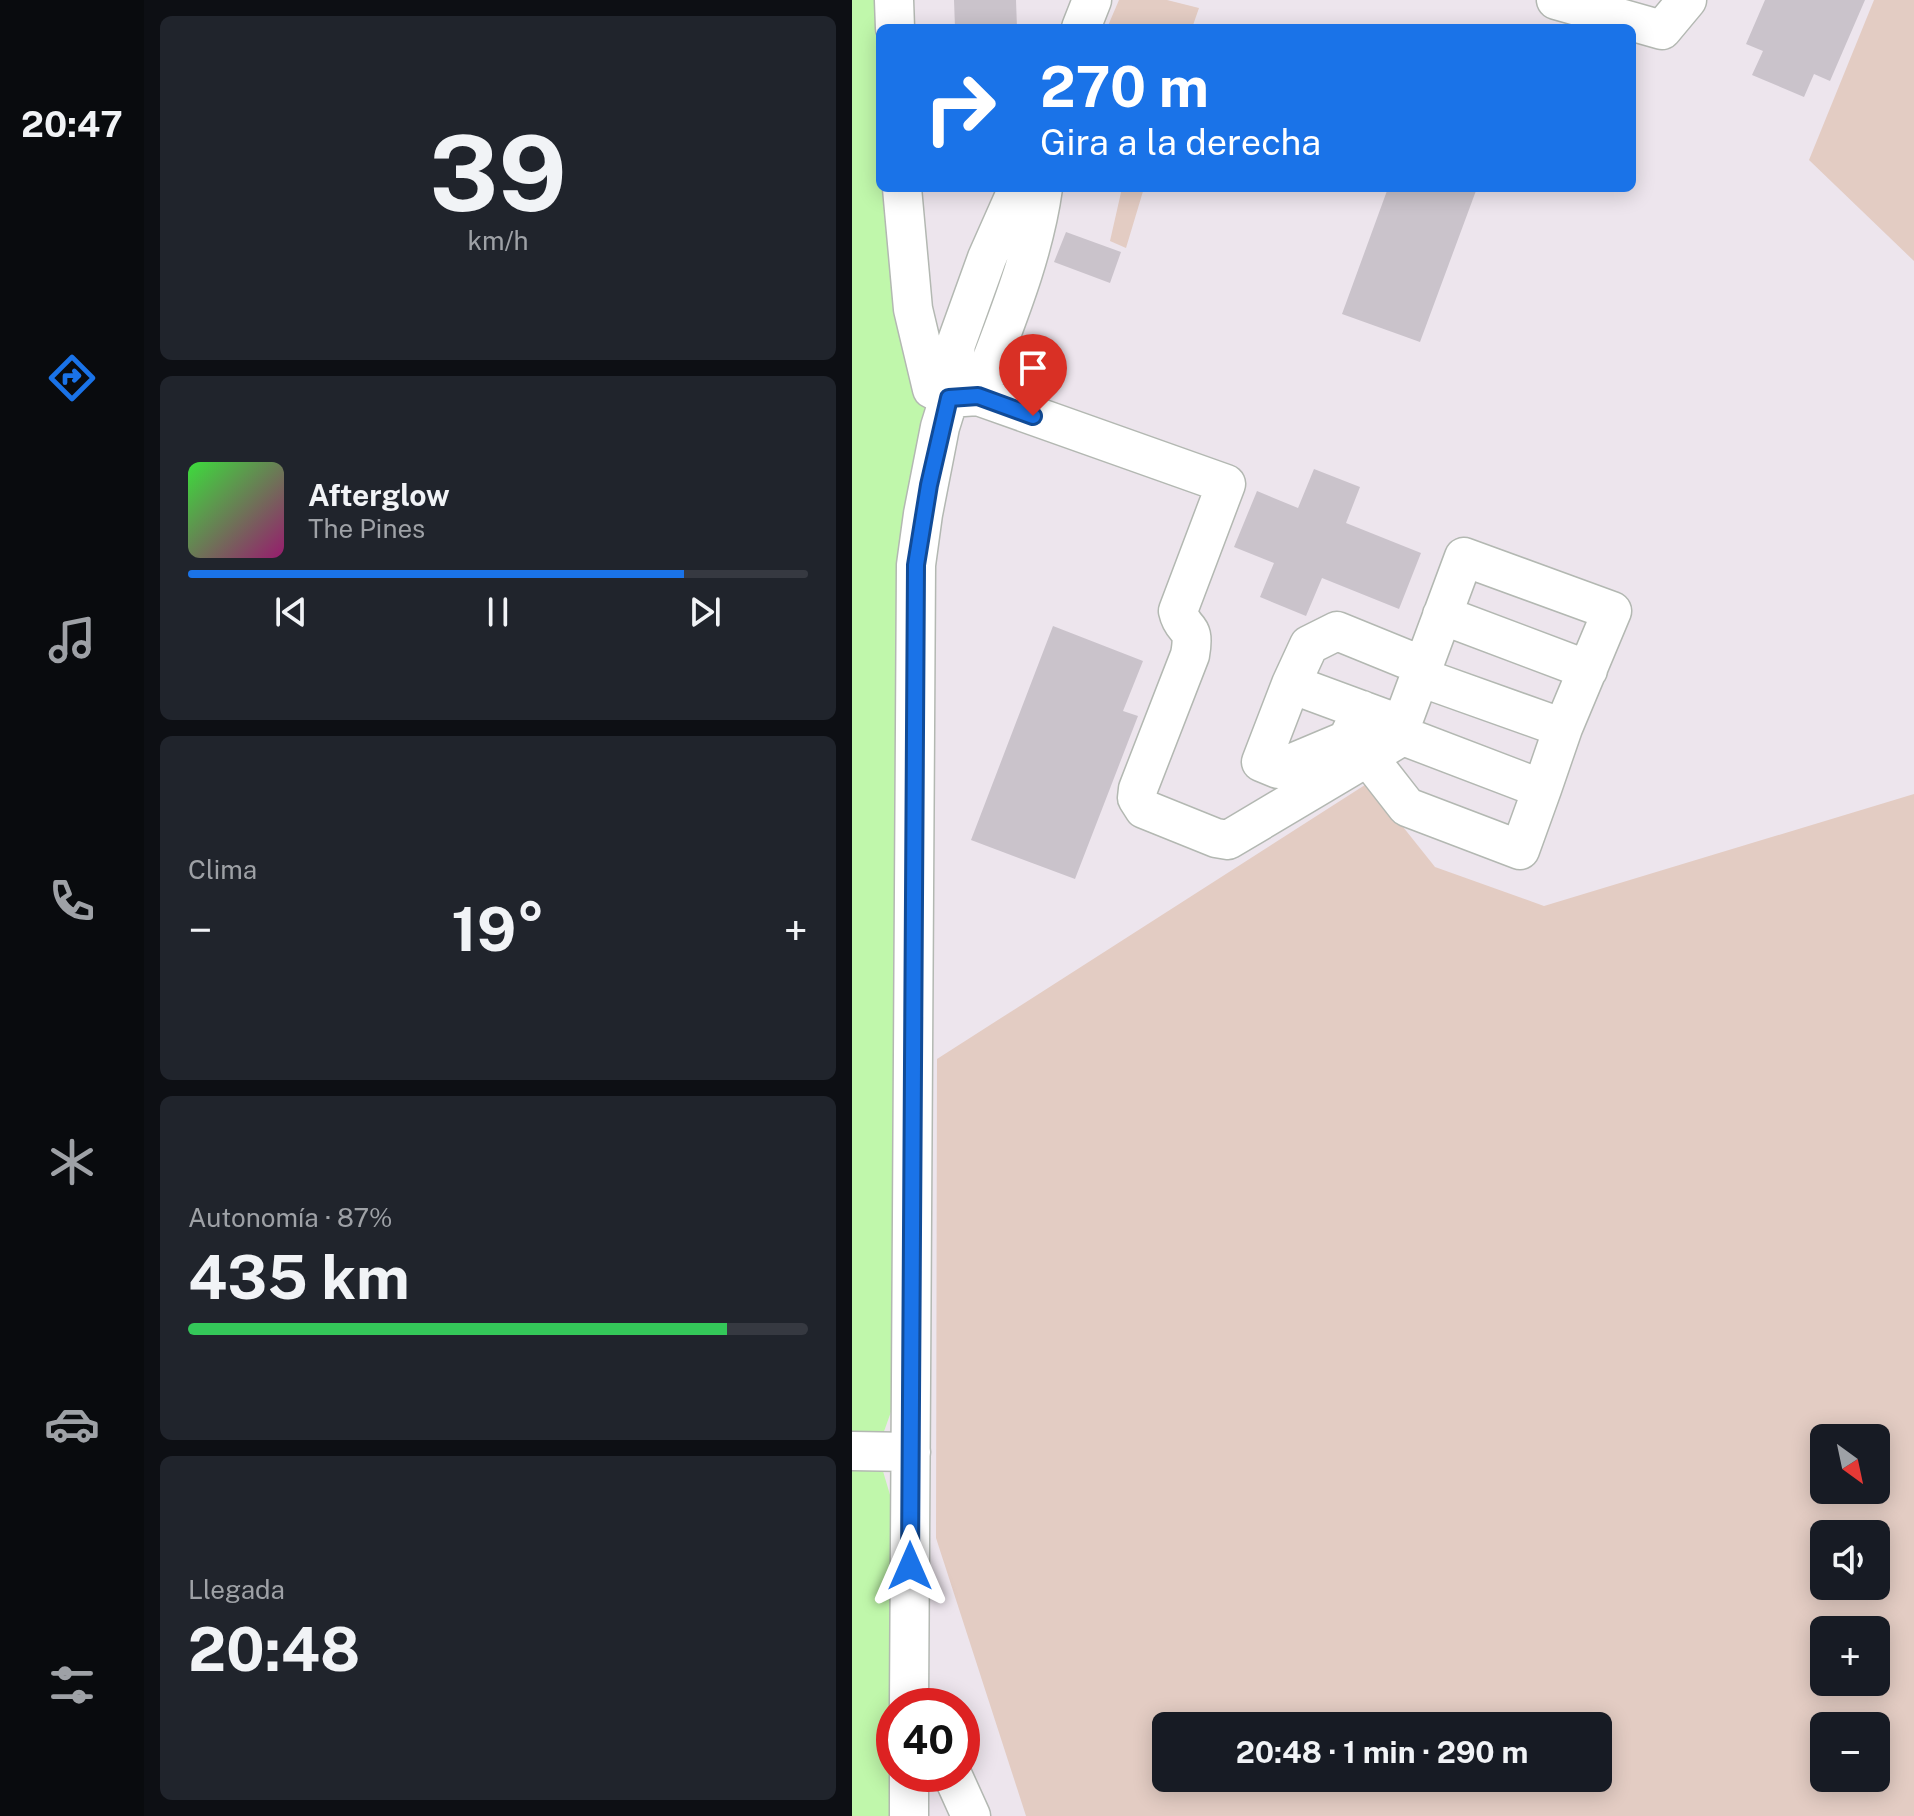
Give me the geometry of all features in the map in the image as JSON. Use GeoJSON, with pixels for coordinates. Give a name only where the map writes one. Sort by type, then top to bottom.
{"type":"FeatureCollection","features":[{"type":"Feature","properties":{"kind":"street"},"geometry":{"type":"LineString","coordinates":[[894,0],[895,24]]}},
{"type":"Feature","properties":{"kind":"street"},"geometry":{"type":"LineString","coordinates":[[1083,24],[1092,0]]}},
{"type":"Feature","properties":{"kind":"street"},"geometry":{"type":"LineString","coordinates":[[1556,0],[1662,30],[1687,0]]}},
{"type":"Feature","properties":{"kind":"street"},"geometry":{"type":"LineString","coordinates":[[902,192],[913,309],[932,389],[1226,484],[1178,611],[1193,637],[1190,655],[1138,789],[1137,798],[1144,809],[1228,840],[1396,740],[1464,557],[1612,611],[1563,728],[1520,850],[1407,807],[1368,757]]}},
{"type":"Feature","properties":{"kind":"street"},"geometry":{"type":"LineString","coordinates":[[963,397],[956,344],[987,258],[1016,192]]}},
{"type":"Feature","properties":{"kind":"street"},"geometry":{"type":"LineString","coordinates":[[912,1688],[880,1452],[916,565],[940,427],[963,397],[1010,307],[1038,224],[1042,192]]}},
{"type":"Feature","properties":{"kind":"street"},"geometry":{"type":"LineString","coordinates":[[974,294],[1010,307]]}},
{"type":"Feature","properties":{"kind":"street"},"geometry":{"type":"LineString","coordinates":[[1442,615],[1588,670]]}},
{"type":"Feature","properties":{"kind":"street"},"geometry":{"type":"LineString","coordinates":[[1362,710],[1347,740],[1278,769],[1261,762],[1309,645],[1337,631],[1422,671],[1563,728]]}},
{"type":"Feature","properties":{"kind":"street"},"geometry":{"type":"LineString","coordinates":[[1291,684],[1362,710],[1400,730],[1542,789]]}},
{"type":"Feature","properties":{"kind":"street"},"geometry":{"type":"LineString","coordinates":[[909,1792],[909,1816]]}},
{"type":"Feature","properties":{"kind":"street"},"geometry":{"type":"LineString","coordinates":[[960,1792],[971,1816]]}},
{"type":"Feature","properties":{"kind":"shaded area"},"geometry":{"type":"Polygon","coordinates":[[[852,0],[894,0],[882,24],[876,24],[876,192],[903,192],[932,389],[892,1409],[877,1451],[893,1505],[892,1688],[876,1688],[876,1792],[892,1792],[892,1816],[852,1816],[852,0]]]}},
{"type":"Feature","properties":{"kind":"shaded area"},"geometry":{"type":"Polygon","coordinates":[[[1119,0],[1167,0],[1199,8],[1193,24],[1109,24],[1119,0]]]}},
{"type":"Feature","properties":{"kind":"shaded area"},"geometry":{"type":"Polygon","coordinates":[[[1874,0],[1914,0],[1914,261],[1809,160],[1874,0]]]}},
{"type":"Feature","properties":{"kind":"shaded area"},"geometry":{"type":"Polygon","coordinates":[[[1121,192],[1143,192],[1126,248],[1110,241],[1121,192]]]}},
{"type":"Feature","properties":{"kind":"shaded area"},"geometry":{"type":"Polygon","coordinates":[[[1368,783],[1435,867],[1544,906],[1914,794],[1914,1816],[1026,1816],[936,1538],[937,1059],[1368,783]]]}},
{"type":"Feature","properties":{"kind":"building"},"geometry":{"type":"Polygon","coordinates":[[[954,0],[1016,0],[1017,24],[955,24],[954,0]]]}},
{"type":"Feature","properties":{"kind":"building"},"geometry":{"type":"Polygon","coordinates":[[[1765,0],[1865,0],[1830,81],[1814,74],[1804,97],[1752,75],[1763,51],[1746,44],[1765,0]]]}},
{"type":"Feature","properties":{"kind":"building"},"geometry":{"type":"Polygon","coordinates":[[[1387,192],[1476,192],[1420,342],[1342,314],[1387,192]]]}},
{"type":"Feature","properties":{"kind":"building"},"geometry":{"type":"Polygon","coordinates":[[[1066,232],[1121,252],[1110,283],[1054,262],[1066,232]]]}},
{"type":"Feature","properties":{"kind":"building"},"geometry":{"type":"Polygon","coordinates":[[[1314,469],[1360,487],[1346,523],[1421,553],[1399,609],[1322,578],[1306,616],[1260,597],[1274,563],[1234,547],[1257,491],[1298,508],[1314,469]]]}},
{"type":"Feature","properties":{"kind":"building"},"geometry":{"type":"Polygon","coordinates":[[[1053,626],[1143,661],[1123,711],[1138,716],[1075,879],[971,840],[1053,626]]]}},
{"type":"Feature","properties":{"kind":"route"},"geometry":{"type":"LineString","coordinates":[[910,1566],[916,565],[940,427],[949,398],[978,396],[1033,416]]}}]}
